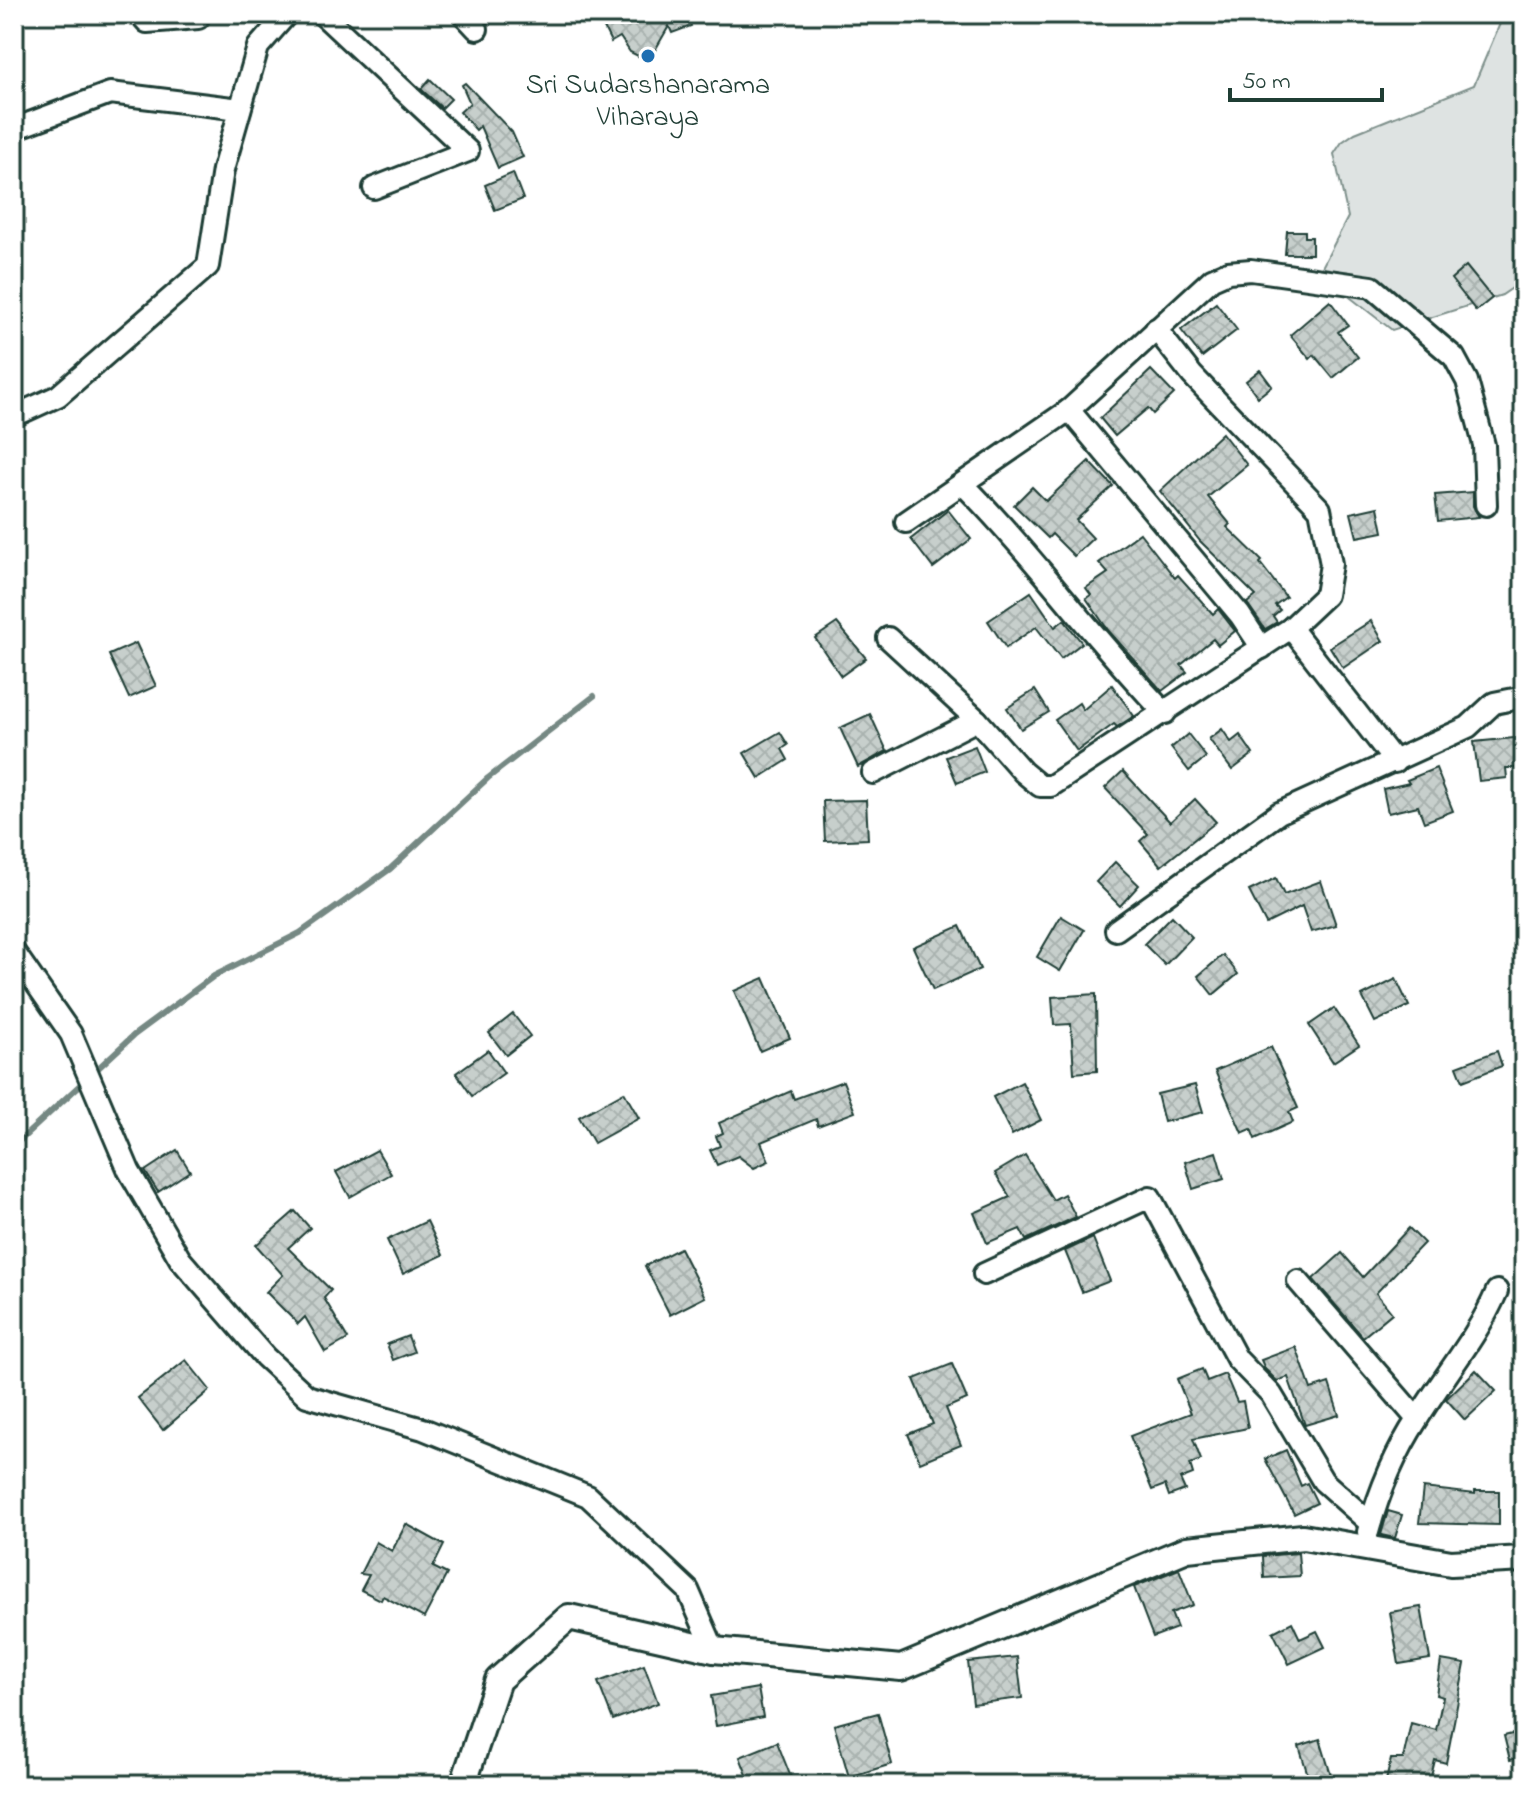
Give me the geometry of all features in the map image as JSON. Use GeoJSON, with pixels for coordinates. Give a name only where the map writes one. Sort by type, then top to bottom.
{"type":"FeatureCollection","features":[{"type":"Feature","properties":{"kind":"street"},"geometry":{"type":"LineString","coordinates":[[140,14],[147,22],[198,18],[200,14]]}},
{"type":"Feature","properties":{"kind":"street"},"geometry":{"type":"LineString","coordinates":[[322,14],[468,151],[374,188]]}},
{"type":"Feature","properties":{"kind":"street"},"geometry":{"type":"LineString","coordinates":[[14,416],[58,396],[208,266],[223,170],[258,47],[284,15]]}},
{"type":"Feature","properties":{"kind":"street"},"geometry":{"type":"LineString","coordinates":[[14,129],[110,93],[240,109]]}},
{"type":"Feature","properties":{"kind":"street"},"geometry":{"type":"LineString","coordinates":[[906,522],[1069,410],[1212,279],[1228,272],[1251,270],[1372,287],[1454,357],[1467,381],[1484,445],[1486,505]]}},
{"type":"Feature","properties":{"kind":"street"},"geometry":{"type":"LineString","coordinates":[[888,638],[977,720],[1023,772],[1040,786],[1051,786],[1291,628],[1326,595],[1331,564],[1320,509],[1192,375],[1156,329]]}},
{"type":"Feature","properties":{"kind":"street"},"geometry":{"type":"LineString","coordinates":[[1069,410],[1240,615],[1262,648]]}},
{"type":"Feature","properties":{"kind":"street"},"geometry":{"type":"LineString","coordinates":[[963,484],[1007,528],[1112,658],[1165,713]]}},
{"type":"Feature","properties":{"kind":"street"},"geometry":{"type":"LineString","coordinates":[[1291,628],[1395,762]]}},
{"type":"Feature","properties":{"kind":"street"},"geometry":{"type":"LineString","coordinates":[[1116,930],[1279,813],[1468,727],[1494,703],[1524,697]]}},
{"type":"Feature","properties":{"kind":"street"},"geometry":{"type":"LineString","coordinates":[[873,773],[977,720]]}},
{"type":"Feature","properties":{"kind":"street"},"geometry":{"type":"LineString","coordinates":[[14,952],[71,1034],[129,1171],[180,1259],[265,1357],[307,1396],[423,1429],[588,1496],[688,1590],[714,1650]]}},
{"type":"Feature","properties":{"kind":"street"},"geometry":{"type":"LineString","coordinates":[[984,1274],[1150,1197],[1237,1359],[1271,1394],[1323,1481],[1370,1523]]}},
{"type":"Feature","properties":{"kind":"street"},"geometry":{"type":"LineString","coordinates":[[1298,1281],[1417,1419]]}},
{"type":"Feature","properties":{"kind":"street"},"geometry":{"type":"LineString","coordinates":[[1364,1547],[1380,1490],[1417,1419],[1481,1329],[1497,1291]]}},
{"type":"Feature","properties":{"kind":"street"},"geometry":{"type":"LineString","coordinates":[[463,1785],[498,1680],[569,1617],[714,1650],[901,1668],[1187,1549],[1303,1537],[1451,1563],[1524,1559]]}},
{"type":"Feature","properties":{"kind":"shaded area"},"geometry":{"type":"Polygon","coordinates":[[[1504,14],[1524,14],[1524,280],[1502,295],[1392,330],[1319,273],[1348,217],[1334,154],[1342,142],[1355,133],[1474,85],[1504,14]]]}},
{"type":"Feature","properties":{"kind":"building"},"geometry":{"type":"Polygon","coordinates":[[[597,14],[687,14],[691,26],[672,33],[669,26],[654,52],[640,57],[630,52],[620,37],[611,42],[597,14]]]}},
{"type":"Feature","properties":{"kind":"building"},"geometry":{"type":"Polygon","coordinates":[[[430,79],[451,99],[442,108],[421,89],[430,79]]]}},
{"type":"Feature","properties":{"kind":"building"},"geometry":{"type":"Polygon","coordinates":[[[465,83],[512,132],[523,157],[498,168],[480,126],[476,130],[460,112],[470,103],[462,85],[465,83]]]}},
{"type":"Feature","properties":{"kind":"building"},"geometry":{"type":"Polygon","coordinates":[[[513,173],[523,199],[495,210],[485,185],[513,173]]]}},
{"type":"Feature","properties":{"kind":"building"},"geometry":{"type":"Polygon","coordinates":[[[1287,231],[1305,231],[1305,237],[1312,237],[1312,254],[1285,254],[1287,231]]]}},
{"type":"Feature","properties":{"kind":"building"},"geometry":{"type":"Polygon","coordinates":[[[1466,266],[1492,298],[1476,311],[1451,279],[1466,266]]]}},
{"type":"Feature","properties":{"kind":"building"},"geometry":{"type":"Polygon","coordinates":[[[1330,301],[1348,325],[1338,332],[1358,357],[1333,378],[1314,355],[1310,359],[1290,335],[1330,301]]]}},
{"type":"Feature","properties":{"kind":"building"},"geometry":{"type":"Polygon","coordinates":[[[1216,303],[1237,330],[1202,357],[1181,330],[1216,303]]]}},
{"type":"Feature","properties":{"kind":"building"},"geometry":{"type":"Polygon","coordinates":[[[1151,370],[1174,394],[1153,414],[1148,408],[1115,436],[1100,418],[1151,370]]]}},
{"type":"Feature","properties":{"kind":"building"},"geometry":{"type":"Polygon","coordinates":[[[1260,370],[1272,386],[1258,397],[1246,381],[1260,370]]]}},
{"type":"Feature","properties":{"kind":"building"},"geometry":{"type":"Polygon","coordinates":[[[1222,433],[1247,465],[1208,497],[1230,524],[1227,527],[1262,561],[1260,563],[1286,597],[1275,605],[1280,610],[1273,616],[1277,622],[1265,629],[1247,603],[1256,596],[1200,541],[1160,491],[1222,433]]]}},
{"type":"Feature","properties":{"kind":"building"},"geometry":{"type":"Polygon","coordinates":[[[1089,461],[1113,486],[1076,520],[1093,538],[1074,556],[1052,534],[1048,538],[1014,505],[1032,487],[1046,501],[1089,461]]]}},
{"type":"Feature","properties":{"kind":"building"},"geometry":{"type":"Polygon","coordinates":[[[1473,492],[1473,506],[1479,517],[1438,521],[1435,495],[1473,492]]]}},
{"type":"Feature","properties":{"kind":"building"},"geometry":{"type":"Polygon","coordinates":[[[1378,507],[1383,532],[1357,537],[1351,513],[1378,507]]]}},
{"type":"Feature","properties":{"kind":"building"},"geometry":{"type":"Polygon","coordinates":[[[948,510],[971,539],[933,568],[911,539],[948,510]]]}},
{"type":"Feature","properties":{"kind":"building"},"geometry":{"type":"Polygon","coordinates":[[[1140,533],[1175,578],[1178,575],[1213,614],[1218,609],[1235,631],[1218,645],[1213,639],[1181,665],[1187,672],[1162,691],[1108,630],[1086,598],[1091,595],[1086,588],[1108,573],[1099,563],[1140,533]]]}},
{"type":"Feature","properties":{"kind":"building"},"geometry":{"type":"Polygon","coordinates":[[[1031,592],[1055,627],[1064,620],[1082,643],[1061,659],[1036,627],[1006,648],[988,621],[1031,592]]]}},
{"type":"Feature","properties":{"kind":"building"},"geometry":{"type":"Polygon","coordinates":[[[1371,621],[1383,641],[1343,668],[1330,647],[1371,621]]]}},
{"type":"Feature","properties":{"kind":"building"},"geometry":{"type":"Polygon","coordinates":[[[837,623],[866,658],[841,676],[815,638],[837,623]]]}},
{"type":"Feature","properties":{"kind":"building"},"geometry":{"type":"Polygon","coordinates":[[[136,643],[156,686],[129,698],[109,655],[136,643]]]}},
{"type":"Feature","properties":{"kind":"building"},"geometry":{"type":"Polygon","coordinates":[[[1112,685],[1134,716],[1117,727],[1114,724],[1077,751],[1055,720],[1079,703],[1083,710],[1112,685]]]}},
{"type":"Feature","properties":{"kind":"building"},"geometry":{"type":"Polygon","coordinates":[[[1035,690],[1049,712],[1021,729],[1007,708],[1035,690]]]}},
{"type":"Feature","properties":{"kind":"building"},"geometry":{"type":"Polygon","coordinates":[[[870,714],[887,751],[858,767],[840,728],[870,714]]]}},
{"type":"Feature","properties":{"kind":"building"},"geometry":{"type":"Polygon","coordinates":[[[1222,729],[1231,742],[1240,735],[1253,754],[1232,770],[1209,739],[1222,729]]]}},
{"type":"Feature","properties":{"kind":"building"},"geometry":{"type":"Polygon","coordinates":[[[780,732],[788,745],[782,749],[788,760],[759,778],[744,753],[780,732]]]}},
{"type":"Feature","properties":{"kind":"building"},"geometry":{"type":"Polygon","coordinates":[[[1188,734],[1206,757],[1189,771],[1171,748],[1188,734]]]}},
{"type":"Feature","properties":{"kind":"building"},"geometry":{"type":"Polygon","coordinates":[[[1524,737],[1524,768],[1506,768],[1507,778],[1479,781],[1474,742],[1524,737]]]}},
{"type":"Feature","properties":{"kind":"building"},"geometry":{"type":"Polygon","coordinates":[[[975,746],[985,772],[957,783],[946,757],[975,746]]]}},
{"type":"Feature","properties":{"kind":"building"},"geometry":{"type":"Polygon","coordinates":[[[1436,768],[1453,811],[1424,822],[1418,806],[1388,813],[1383,789],[1409,783],[1407,780],[1436,768]]]}},
{"type":"Feature","properties":{"kind":"building"},"geometry":{"type":"Polygon","coordinates":[[[1123,771],[1170,822],[1195,799],[1216,822],[1161,866],[1140,841],[1148,834],[1105,788],[1123,771]]]}},
{"type":"Feature","properties":{"kind":"building"},"geometry":{"type":"Polygon","coordinates":[[[866,800],[868,839],[825,841],[823,801],[866,800]]]}},
{"type":"Feature","properties":{"kind":"building"},"geometry":{"type":"Polygon","coordinates":[[[1115,862],[1139,885],[1120,906],[1096,882],[1115,862]]]}},
{"type":"Feature","properties":{"kind":"building"},"geometry":{"type":"Polygon","coordinates":[[[1276,878],[1284,895],[1321,881],[1336,925],[1311,932],[1302,906],[1266,924],[1249,891],[1276,878]]]}},
{"type":"Feature","properties":{"kind":"building"},"geometry":{"type":"Polygon","coordinates":[[[1061,916],[1084,930],[1060,971],[1037,957],[1061,916]]]}},
{"type":"Feature","properties":{"kind":"building"},"geometry":{"type":"Polygon","coordinates":[[[1172,916],[1192,937],[1165,965],[1144,944],[1172,916]]]}},
{"type":"Feature","properties":{"kind":"building"},"geometry":{"type":"Polygon","coordinates":[[[960,926],[980,969],[933,990],[913,947],[960,926]]]}},
{"type":"Feature","properties":{"kind":"building"},"geometry":{"type":"Polygon","coordinates":[[[1223,955],[1238,974],[1213,995],[1198,976],[1223,955]]]}},
{"type":"Feature","properties":{"kind":"building"},"geometry":{"type":"Polygon","coordinates":[[[764,978],[790,1038],[760,1051],[734,991],[764,978]]]}},
{"type":"Feature","properties":{"kind":"building"},"geometry":{"type":"Polygon","coordinates":[[[1396,979],[1409,1006],[1375,1022],[1362,996],[1396,979]]]}},
{"type":"Feature","properties":{"kind":"building"},"geometry":{"type":"Polygon","coordinates":[[[1096,994],[1097,1071],[1074,1073],[1071,1024],[1054,1025],[1052,997],[1096,994]]]}},
{"type":"Feature","properties":{"kind":"building"},"geometry":{"type":"Polygon","coordinates":[[[1334,1008],[1359,1045],[1333,1062],[1309,1025],[1334,1008]]]}},
{"type":"Feature","properties":{"kind":"building"},"geometry":{"type":"Polygon","coordinates":[[[513,1014],[530,1036],[506,1055],[489,1033],[513,1014]]]}},
{"type":"Feature","properties":{"kind":"building"},"geometry":{"type":"Polygon","coordinates":[[[1271,1047],[1298,1108],[1289,1112],[1293,1122],[1255,1139],[1251,1129],[1242,1133],[1215,1071],[1271,1047]]]}},
{"type":"Feature","properties":{"kind":"building"},"geometry":{"type":"Polygon","coordinates":[[[488,1050],[504,1073],[472,1096],[456,1073],[488,1050]]]}},
{"type":"Feature","properties":{"kind":"building"},"geometry":{"type":"Polygon","coordinates":[[[1497,1051],[1502,1066],[1463,1081],[1457,1066],[1497,1051]]]}},
{"type":"Feature","properties":{"kind":"building"},"geometry":{"type":"Polygon","coordinates":[[[843,1081],[855,1112],[818,1126],[816,1119],[761,1142],[769,1161],[754,1168],[738,1156],[717,1165],[710,1150],[720,1146],[716,1136],[723,1133],[719,1123],[791,1091],[794,1099],[843,1081]]]}},
{"type":"Feature","properties":{"kind":"building"},"geometry":{"type":"Polygon","coordinates":[[[1022,1082],[1041,1120],[1012,1135],[993,1097],[1022,1082]]]}},
{"type":"Feature","properties":{"kind":"building"},"geometry":{"type":"Polygon","coordinates":[[[1195,1085],[1203,1112],[1164,1122],[1157,1094],[1195,1085]]]}},
{"type":"Feature","properties":{"kind":"building"},"geometry":{"type":"Polygon","coordinates":[[[624,1092],[639,1118],[594,1143],[579,1117],[624,1092]]]}},
{"type":"Feature","properties":{"kind":"building"},"geometry":{"type":"Polygon","coordinates":[[[177,1150],[190,1171],[158,1192],[145,1171],[177,1150]]]}},
{"type":"Feature","properties":{"kind":"building"},"geometry":{"type":"Polygon","coordinates":[[[377,1150],[391,1174],[350,1197],[336,1172],[377,1150]]]}},
{"type":"Feature","properties":{"kind":"building"},"geometry":{"type":"Polygon","coordinates":[[[1216,1152],[1224,1179],[1193,1189],[1185,1162],[1216,1152]]]}},
{"type":"Feature","properties":{"kind":"building"},"geometry":{"type":"Polygon","coordinates":[[[1025,1155],[1053,1200],[1064,1194],[1076,1217],[1026,1240],[1020,1229],[987,1243],[974,1213],[1010,1197],[995,1173],[1025,1155]]]}},
{"type":"Feature","properties":{"kind":"building"},"geometry":{"type":"Polygon","coordinates":[[[295,1211],[310,1228],[288,1248],[331,1290],[324,1298],[348,1339],[325,1352],[305,1317],[298,1324],[266,1292],[283,1275],[256,1245],[295,1211]]]}},
{"type":"Feature","properties":{"kind":"building"},"geometry":{"type":"Polygon","coordinates":[[[427,1221],[443,1255],[403,1274],[387,1240],[427,1221]]]}},
{"type":"Feature","properties":{"kind":"building"},"geometry":{"type":"Polygon","coordinates":[[[1409,1228],[1424,1243],[1376,1293],[1392,1313],[1363,1337],[1313,1279],[1342,1253],[1363,1277],[1409,1228]]]}},
{"type":"Feature","properties":{"kind":"building"},"geometry":{"type":"Polygon","coordinates":[[[1093,1238],[1110,1281],[1082,1292],[1065,1251],[1093,1238]]]}},
{"type":"Feature","properties":{"kind":"building"},"geometry":{"type":"Polygon","coordinates":[[[680,1248],[705,1297],[670,1315],[645,1266],[680,1248]]]}},
{"type":"Feature","properties":{"kind":"building"},"geometry":{"type":"Polygon","coordinates":[[[408,1336],[414,1352],[393,1360],[387,1344],[408,1336]]]}},
{"type":"Feature","properties":{"kind":"building"},"geometry":{"type":"Polygon","coordinates":[[[1296,1347],[1311,1389],[1329,1383],[1339,1415],[1305,1425],[1288,1377],[1277,1381],[1265,1369],[1261,1360],[1296,1347]]]}},
{"type":"Feature","properties":{"kind":"building"},"geometry":{"type":"Polygon","coordinates":[[[186,1360],[210,1390],[163,1430],[138,1398],[186,1360]]]}},
{"type":"Feature","properties":{"kind":"building"},"geometry":{"type":"Polygon","coordinates":[[[952,1364],[967,1399],[946,1408],[961,1445],[920,1462],[908,1434],[933,1424],[914,1379],[952,1364]]]}},
{"type":"Feature","properties":{"kind":"building"},"geometry":{"type":"Polygon","coordinates":[[[1202,1369],[1207,1381],[1225,1374],[1237,1402],[1243,1401],[1248,1428],[1193,1439],[1201,1460],[1190,1464],[1193,1474],[1180,1479],[1185,1490],[1169,1496],[1165,1485],[1152,1490],[1130,1436],[1191,1413],[1177,1379],[1202,1369]]]}},
{"type":"Feature","properties":{"kind":"building"},"geometry":{"type":"Polygon","coordinates":[[[1476,1370],[1496,1391],[1465,1420],[1446,1399],[1476,1370]]]}},
{"type":"Feature","properties":{"kind":"building"},"geometry":{"type":"Polygon","coordinates":[[[1286,1450],[1301,1486],[1307,1483],[1317,1503],[1294,1514],[1265,1459],[1286,1450]]]}},
{"type":"Feature","properties":{"kind":"building"},"geometry":{"type":"Polygon","coordinates":[[[1423,1488],[1475,1494],[1475,1491],[1499,1491],[1499,1525],[1419,1523],[1423,1488]]]}},
{"type":"Feature","properties":{"kind":"building"},"geometry":{"type":"Polygon","coordinates":[[[1388,1511],[1402,1515],[1395,1538],[1381,1535],[1388,1511]]]}},
{"type":"Feature","properties":{"kind":"building"},"geometry":{"type":"Polygon","coordinates":[[[406,1524],[444,1545],[433,1567],[447,1574],[424,1618],[383,1596],[381,1600],[361,1590],[369,1575],[360,1574],[376,1542],[392,1551],[406,1524]]]}},
{"type":"Feature","properties":{"kind":"building"},"geometry":{"type":"Polygon","coordinates":[[[1298,1553],[1300,1576],[1264,1578],[1263,1556],[1298,1553]]]}},
{"type":"Feature","properties":{"kind":"building"},"geometry":{"type":"Polygon","coordinates":[[[1179,1569],[1193,1605],[1171,1613],[1177,1628],[1153,1637],[1134,1587],[1179,1569]]]}},
{"type":"Feature","properties":{"kind":"building"},"geometry":{"type":"Polygon","coordinates":[[[1421,1607],[1430,1659],[1399,1664],[1390,1612],[1421,1607]]]}},
{"type":"Feature","properties":{"kind":"building"},"geometry":{"type":"Polygon","coordinates":[[[1292,1622],[1300,1639],[1317,1631],[1325,1647],[1289,1664],[1273,1632],[1292,1622]]]}},
{"type":"Feature","properties":{"kind":"building"},"geometry":{"type":"Polygon","coordinates":[[[1017,1657],[1022,1698],[973,1704],[968,1662],[1017,1657]]]}},
{"type":"Feature","properties":{"kind":"building"},"geometry":{"type":"Polygon","coordinates":[[[1441,1660],[1465,1664],[1446,1763],[1435,1760],[1429,1785],[1385,1785],[1391,1759],[1403,1759],[1411,1723],[1436,1730],[1443,1697],[1436,1695],[1441,1660]]]}},
{"type":"Feature","properties":{"kind":"building"},"geometry":{"type":"Polygon","coordinates":[[[644,1665],[658,1703],[613,1720],[598,1682],[644,1665]]]}},
{"type":"Feature","properties":{"kind":"building"},"geometry":{"type":"Polygon","coordinates":[[[758,1688],[763,1717],[716,1726],[711,1696],[758,1688]]]}},
{"type":"Feature","properties":{"kind":"building"},"geometry":{"type":"Polygon","coordinates":[[[878,1713],[892,1764],[849,1777],[834,1725],[878,1713]]]}},
{"type":"Feature","properties":{"kind":"building"},"geometry":{"type":"Polygon","coordinates":[[[1524,1731],[1524,1757],[1510,1760],[1504,1736],[1524,1731]]]}},
{"type":"Feature","properties":{"kind":"building"},"geometry":{"type":"Polygon","coordinates":[[[1320,1739],[1334,1785],[1311,1785],[1299,1746],[1320,1739]]]}},
{"type":"Feature","properties":{"kind":"building"},"geometry":{"type":"Polygon","coordinates":[[[777,1742],[794,1785],[751,1785],[740,1757],[777,1742]]]}},
{"type":"Feature","properties":{"kind":"waterway"},"geometry":{"type":"LineString","coordinates":[[14,1146],[134,1035],[214,976],[300,933],[390,869],[488,778],[594,696]]}},
{"type":"Feature","properties":{"kind":"place","name":"Sri Sudarshanarama Viharaya"},"geometry":{"type":"Point","coordinates":[648,56]}}]}
